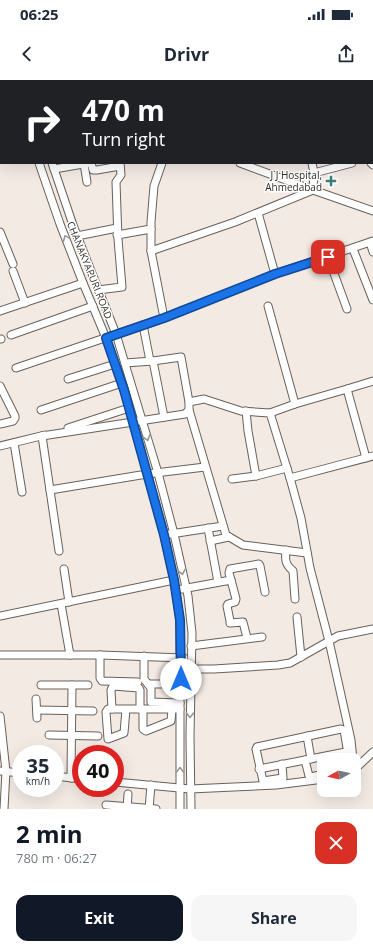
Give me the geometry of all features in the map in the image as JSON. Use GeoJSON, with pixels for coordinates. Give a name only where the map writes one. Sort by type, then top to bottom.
{"type":"FeatureCollection","features":[{"type":"Feature","properties":{"kind":"street","name":"CHANAKYAPURI ROAD"},"geometry":{"type":"LineString","coordinates":[[39,164],[74,260],[106,338],[122,383],[164,535],[174,580],[180,620],[180,809]]}},
{"type":"Feature","properties":{"kind":"street"},"geometry":{"type":"LineString","coordinates":[[76,164],[53,166],[77,236],[116,334],[158,474],[174,534],[186,589],[192,633],[190,660],[191,809]]}},
{"type":"Feature","properties":{"kind":"street"},"geometry":{"type":"LineString","coordinates":[[87,182],[88,164]]}},
{"type":"Feature","properties":{"kind":"street"},"geometry":{"type":"LineString","coordinates":[[89,164],[94,170],[120,164],[120,175],[116,182],[117,231],[122,287],[98,290]]}},
{"type":"Feature","properties":{"kind":"street"},"geometry":{"type":"LineString","coordinates":[[162,164],[154,186],[151,251],[164,318]]}},
{"type":"Feature","properties":{"kind":"street"},"geometry":{"type":"LineString","coordinates":[[243,164],[373,211]]}},
{"type":"Feature","properties":{"kind":"street"},"geometry":{"type":"LineString","coordinates":[[312,164],[314,172],[313,190]]}},
{"type":"Feature","properties":{"kind":"street"},"geometry":{"type":"LineString","coordinates":[[314,172],[348,164]]}},
{"type":"Feature","properties":{"kind":"street"},"geometry":{"type":"LineString","coordinates":[[151,251],[235,222],[313,190]]}},
{"type":"Feature","properties":{"kind":"street"},"geometry":{"type":"LineString","coordinates":[[258,213],[275,274]]}},
{"type":"Feature","properties":{"kind":"street"},"geometry":{"type":"LineString","coordinates":[[77,236],[117,231],[151,229]]}},
{"type":"Feature","properties":{"kind":"street"},"geometry":{"type":"LineString","coordinates":[[0,232],[25,302]]}},
{"type":"Feature","properties":{"kind":"street"},"geometry":{"type":"LineString","coordinates":[[16,368],[164,318],[275,274],[353,249],[371,241],[373,252]]}},
{"type":"Feature","properties":{"kind":"street"},"geometry":{"type":"LineString","coordinates":[[353,249],[373,300]]}},
{"type":"Feature","properties":{"kind":"street"},"geometry":{"type":"LineString","coordinates":[[74,260],[85,255]]}},
{"type":"Feature","properties":{"kind":"street"},"geometry":{"type":"LineString","coordinates":[[328,257],[348,309]]}},
{"type":"Feature","properties":{"kind":"street"},"geometry":{"type":"LineString","coordinates":[[0,311],[83,283]]}},
{"type":"Feature","properties":{"kind":"street"},"geometry":{"type":"LineString","coordinates":[[10,335],[93,306]]}},
{"type":"Feature","properties":{"kind":"street"},"geometry":{"type":"LineString","coordinates":[[268,306],[295,404]]}},
{"type":"Feature","properties":{"kind":"street"},"geometry":{"type":"LineString","coordinates":[[142,325],[164,417]]}},
{"type":"Feature","properties":{"kind":"street"},"geometry":{"type":"LineString","coordinates":[[125,363],[180,357],[189,402],[188,410],[226,535],[243,545],[307,553]]}},
{"type":"Feature","properties":{"kind":"street"},"geometry":{"type":"LineString","coordinates":[[68,379],[115,364]]}},
{"type":"Feature","properties":{"kind":"street"},"geometry":{"type":"LineString","coordinates":[[189,402],[204,399],[246,411],[270,413],[373,381]]}},
{"type":"Feature","properties":{"kind":"street"},"geometry":{"type":"LineString","coordinates":[[41,410],[122,383]]}},
{"type":"Feature","properties":{"kind":"street"},"geometry":{"type":"LineString","coordinates":[[0,386],[15,416],[13,421],[0,424]]}},
{"type":"Feature","properties":{"kind":"street"},"geometry":{"type":"LineString","coordinates":[[290,478],[369,457],[347,389]]}},
{"type":"Feature","properties":{"kind":"street"},"geometry":{"type":"LineString","coordinates":[[0,446],[42,436],[129,408]]}},
{"type":"Feature","properties":{"kind":"street"},"geometry":{"type":"LineString","coordinates":[[42,436],[184,414],[188,410]]}},
{"type":"Feature","properties":{"kind":"street"},"geometry":{"type":"LineString","coordinates":[[246,411],[248,432],[256,476]]}},
{"type":"Feature","properties":{"kind":"street"},"geometry":{"type":"LineString","coordinates":[[270,413],[301,518],[310,568],[329,641],[351,740],[350,751]]}},
{"type":"Feature","properties":{"kind":"street"},"geometry":{"type":"LineString","coordinates":[[42,436],[59,551]]}},
{"type":"Feature","properties":{"kind":"street"},"geometry":{"type":"LineString","coordinates":[[14,443],[22,492]]}},
{"type":"Feature","properties":{"kind":"street"},"geometry":{"type":"LineString","coordinates":[[50,490],[147,474],[158,474],[205,467]]}},
{"type":"Feature","properties":{"kind":"street"},"geometry":{"type":"LineString","coordinates":[[232,479],[256,476],[287,468]]}},
{"type":"Feature","properties":{"kind":"street"},"geometry":{"type":"LineString","coordinates":[[164,535],[223,526]]}},
{"type":"Feature","properties":{"kind":"street"},"geometry":{"type":"LineString","coordinates":[[208,528],[218,582]]}},
{"type":"Feature","properties":{"kind":"street"},"geometry":{"type":"LineString","coordinates":[[210,541],[229,537]]}},
{"type":"Feature","properties":{"kind":"street"},"geometry":{"type":"LineString","coordinates":[[286,550],[285,562],[292,571],[295,599]]}},
{"type":"Feature","properties":{"kind":"street"},"geometry":{"type":"LineString","coordinates":[[247,638],[243,622],[230,622],[227,606],[228,604],[235,602],[236,599],[229,573],[230,570],[259,564],[264,592]]}},
{"type":"Feature","properties":{"kind":"street"},"geometry":{"type":"LineString","coordinates":[[64,569],[69,602]]}},
{"type":"Feature","properties":{"kind":"street"},"geometry":{"type":"LineString","coordinates":[[0,616],[174,580]]}},
{"type":"Feature","properties":{"kind":"street"},"geometry":{"type":"LineString","coordinates":[[176,590],[231,580]]}},
{"type":"Feature","properties":{"kind":"street"},"geometry":{"type":"LineString","coordinates":[[61,604],[70,655]]}},
{"type":"Feature","properties":{"kind":"street"},"geometry":{"type":"LineString","coordinates":[[297,617],[301,657]]}},
{"type":"Feature","properties":{"kind":"street"},"geometry":{"type":"LineString","coordinates":[[191,669],[214,669],[290,663],[338,636],[373,629]]}},
{"type":"Feature","properties":{"kind":"street"},"geometry":{"type":"LineString","coordinates":[[191,646],[262,637]]}},
{"type":"Feature","properties":{"kind":"street"},"geometry":{"type":"LineString","coordinates":[[0,655],[144,656],[180,657],[190,660]]}},
{"type":"Feature","properties":{"kind":"street"},"geometry":{"type":"LineString","coordinates":[[100,655],[100,678],[102,681],[138,682]]}},
{"type":"Feature","properties":{"kind":"street"},"geometry":{"type":"LineString","coordinates":[[144,656],[144,679],[151,688],[151,702],[180,706]]}},
{"type":"Feature","properties":{"kind":"street"},"geometry":{"type":"LineString","coordinates":[[148,684],[161,684]]}},
{"type":"Feature","properties":{"kind":"street"},"geometry":{"type":"LineString","coordinates":[[40,685],[88,685]]}},
{"type":"Feature","properties":{"kind":"street"},"geometry":{"type":"LineString","coordinates":[[64,777],[71,778],[72,685]]}},
{"type":"Feature","properties":{"kind":"street"},"geometry":{"type":"LineString","coordinates":[[112,709],[111,690],[113,686],[139,688],[144,731],[171,721],[172,709]]}},
{"type":"Feature","properties":{"kind":"street"},"geometry":{"type":"LineString","coordinates":[[36,699],[37,718]]}},
{"type":"Feature","properties":{"kind":"street"},"geometry":{"type":"LineString","coordinates":[[126,709],[125,731],[122,734],[108,739],[106,712],[108,709],[126,709],[141,709],[172,709],[180,706]]}},
{"type":"Feature","properties":{"kind":"street"},"geometry":{"type":"LineString","coordinates":[[36,710],[93,711]]}},
{"type":"Feature","properties":{"kind":"street"},"geometry":{"type":"LineString","coordinates":[[0,716],[3,771],[2,793],[4,809]]}},
{"type":"Feature","properties":{"kind":"street"},"geometry":{"type":"LineString","coordinates":[[282,764],[284,776],[282,778],[264,782],[261,779],[255,751],[258,747],[342,729],[344,730],[350,751]]}},
{"type":"Feature","properties":{"kind":"street"},"geometry":{"type":"LineString","coordinates":[[49,735],[98,736]]}},
{"type":"Feature","properties":{"kind":"street"},"geometry":{"type":"LineString","coordinates":[[307,736],[309,776],[317,776]]}},
{"type":"Feature","properties":{"kind":"street"},"geometry":{"type":"LineString","coordinates":[[259,769],[350,751]]}},
{"type":"Feature","properties":{"kind":"street"},"geometry":{"type":"LineString","coordinates":[[361,763],[373,752]]}},
{"type":"Feature","properties":{"kind":"street"},"geometry":{"type":"LineString","coordinates":[[124,783],[190,789],[276,786],[317,780]]}},
{"type":"Feature","properties":{"kind":"street"},"geometry":{"type":"LineString","coordinates":[[149,809],[151,785]]}},
{"type":"Feature","properties":{"kind":"street"},"geometry":{"type":"LineString","coordinates":[[127,808],[128,794]]}},
{"type":"Feature","properties":{"kind":"street"},"geometry":{"type":"LineString","coordinates":[[106,805],[127,808],[156,809]]}},
{"type":"Feature","properties":{"kind":"place","name":"J J Hospital, Ahmedabad"},"geometry":{"type":"Point","coordinates":[331,181]}},
{"type":"Feature","properties":{"kind":"route"},"geometry":{"type":"LineString","coordinates":[[181,679],[180,620],[168,550],[124,390],[106,338],[164,318],[275,274],[328,257]]}}]}
